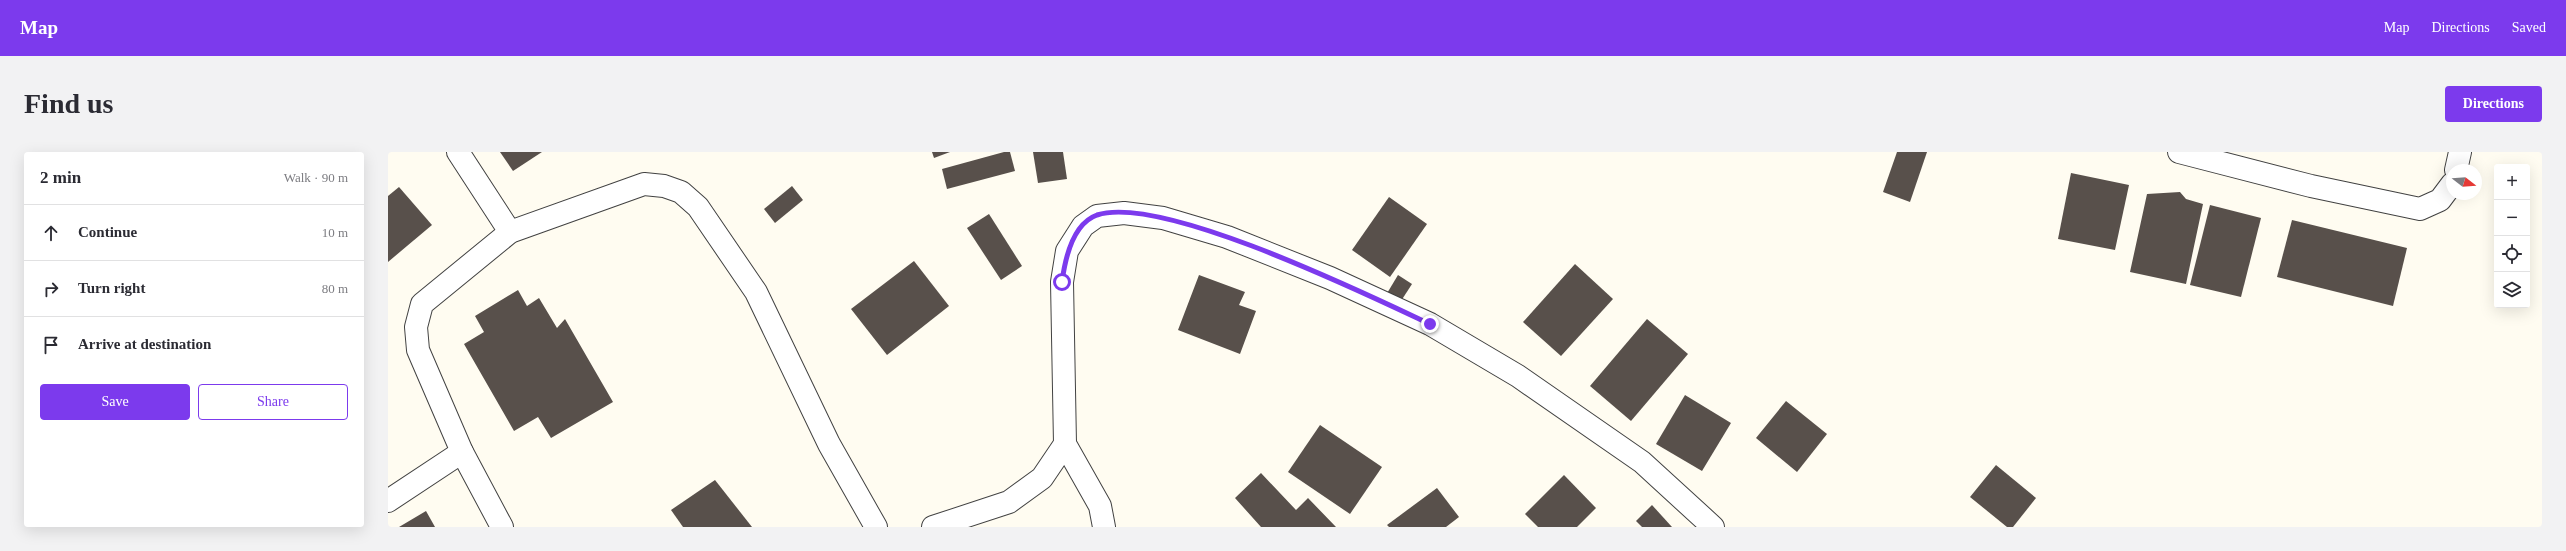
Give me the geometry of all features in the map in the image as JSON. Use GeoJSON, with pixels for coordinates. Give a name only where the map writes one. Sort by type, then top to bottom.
{"type":"FeatureCollection","features":[{"type":"Feature","properties":{"kind":"street"},"geometry":{"type":"LineString","coordinates":[[458,152],[510,232]]}},
{"type":"Feature","properties":{"kind":"street"},"geometry":{"type":"LineString","coordinates":[[2179,152],[2311,186],[2420,209],[2440,200],[2446,192]]}},
{"type":"Feature","properties":{"kind":"street"},"geometry":{"type":"LineString","coordinates":[[2457,164],[2460,152]]}},
{"type":"Feature","properties":{"kind":"street"},"geometry":{"type":"LineString","coordinates":[[502,527],[462,452],[418,350],[416,327],[422,304],[510,232],[644,184],[664,186],[681,192],[698,207],[756,292],[829,444],[876,527]]}},
{"type":"Feature","properties":{"kind":"street"},"geometry":{"type":"LineString","coordinates":[[1104,527],[1100,506],[1065,444],[1062,282],[1067,251],[1083,226],[1097,216],[1124,213],[1163,218],[1227,237],[1330,278],[1430,324],[1518,376],[1642,462],[1713,527]]}},
{"type":"Feature","properties":{"kind":"street"},"geometry":{"type":"LineString","coordinates":[[934,527],[1009,502],[1042,478],[1065,444]]}},
{"type":"Feature","properties":{"kind":"street"},"geometry":{"type":"LineString","coordinates":[[388,501],[462,452]]}},
{"type":"Feature","properties":{"kind":"building"},"geometry":{"type":"Polygon","coordinates":[[[500,152],[542,152],[513,171],[500,152]]]}},
{"type":"Feature","properties":{"kind":"building"},"geometry":{"type":"Polygon","coordinates":[[[932,152],[950,152],[934,158],[932,152]]]}},
{"type":"Feature","properties":{"kind":"building"},"geometry":{"type":"Polygon","coordinates":[[[1004,152],[1010,152],[1015,171],[947,189],[942,169],[1004,152]]]}},
{"type":"Feature","properties":{"kind":"building"},"geometry":{"type":"Polygon","coordinates":[[[1033,152],[1063,152],[1067,179],[1038,183],[1033,152]]]}},
{"type":"Feature","properties":{"kind":"building"},"geometry":{"type":"Polygon","coordinates":[[[1897,152],[1927,152],[1910,202],[1883,192],[1897,152]]]}},
{"type":"Feature","properties":{"kind":"building"},"geometry":{"type":"Polygon","coordinates":[[[2071,173],[2129,185],[2115,250],[2058,239],[2071,173]]]}},
{"type":"Feature","properties":{"kind":"building"},"geometry":{"type":"Polygon","coordinates":[[[792,186],[803,200],[775,223],[764,209],[792,186]]]}},
{"type":"Feature","properties":{"kind":"building"},"geometry":{"type":"Polygon","coordinates":[[[399,187],[432,225],[388,262],[388,196],[399,187]]]}},
{"type":"Feature","properties":{"kind":"building"},"geometry":{"type":"Polygon","coordinates":[[[2180,192],[2186,199],[2203,204],[2186,284],[2130,272],[2147,194],[2180,192]]]}},
{"type":"Feature","properties":{"kind":"building"},"geometry":{"type":"Polygon","coordinates":[[[1389,197],[1427,224],[1390,277],[1352,250],[1389,197]]]}},
{"type":"Feature","properties":{"kind":"building"},"geometry":{"type":"Polygon","coordinates":[[[2210,205],[2261,218],[2241,297],[2190,285],[2210,205]]]}},
{"type":"Feature","properties":{"kind":"building"},"geometry":{"type":"Polygon","coordinates":[[[989,214],[1022,266],[1001,280],[967,228],[989,214]]]}},
{"type":"Feature","properties":{"kind":"building"},"geometry":{"type":"Polygon","coordinates":[[[2292,220],[2407,248],[2393,306],[2277,277],[2292,220]]]}},
{"type":"Feature","properties":{"kind":"building"},"geometry":{"type":"Polygon","coordinates":[[[914,261],[949,306],[887,355],[851,309],[914,261]]]}},
{"type":"Feature","properties":{"kind":"building"},"geometry":{"type":"Polygon","coordinates":[[[1575,264],[1613,299],[1561,356],[1523,322],[1575,264]]]}},
{"type":"Feature","properties":{"kind":"building"},"geometry":{"type":"Polygon","coordinates":[[[1199,275],[1245,292],[1239,305],[1256,311],[1240,354],[1178,330],[1199,275]]]}},
{"type":"Feature","properties":{"kind":"building"},"geometry":{"type":"Polygon","coordinates":[[[1398,275],[1412,284],[1401,301],[1386,295],[1398,275]]]}},
{"type":"Feature","properties":{"kind":"building"},"geometry":{"type":"Polygon","coordinates":[[[518,290],[527,306],[539,298],[557,328],[565,319],[613,402],[551,438],[538,417],[514,431],[464,344],[484,332],[475,316],[518,290]]]}},
{"type":"Feature","properties":{"kind":"building"},"geometry":{"type":"Polygon","coordinates":[[[1647,319],[1688,354],[1631,421],[1590,386],[1647,319]]]}},
{"type":"Feature","properties":{"kind":"building"},"geometry":{"type":"Polygon","coordinates":[[[1685,395],[1731,423],[1702,471],[1656,444],[1685,395]]]}},
{"type":"Feature","properties":{"kind":"building"},"geometry":{"type":"Polygon","coordinates":[[[1786,401],[1827,434],[1797,472],[1756,438],[1786,401]]]}},
{"type":"Feature","properties":{"kind":"building"},"geometry":{"type":"Polygon","coordinates":[[[1320,425],[1382,467],[1350,514],[1288,472],[1320,425]]]}},
{"type":"Feature","properties":{"kind":"building"},"geometry":{"type":"Polygon","coordinates":[[[1996,465],[2036,498],[2013,527],[2007,527],[1970,497],[1996,465]]]}},
{"type":"Feature","properties":{"kind":"building"},"geometry":{"type":"Polygon","coordinates":[[[1261,473],[1296,510],[1308,498],[1336,527],[1261,527],[1235,498],[1261,473]]]}},
{"type":"Feature","properties":{"kind":"building"},"geometry":{"type":"Polygon","coordinates":[[[1564,475],[1596,508],[1577,527],[1538,527],[1525,514],[1564,475]]]}},
{"type":"Feature","properties":{"kind":"building"},"geometry":{"type":"Polygon","coordinates":[[[715,480],[752,527],[683,527],[671,510],[715,480]]]}},
{"type":"Feature","properties":{"kind":"building"},"geometry":{"type":"Polygon","coordinates":[[[1437,488],[1459,517],[1446,527],[1389,527],[1387,525],[1437,488]]]}},
{"type":"Feature","properties":{"kind":"building"},"geometry":{"type":"Polygon","coordinates":[[[1652,505],[1672,527],[1642,527],[1636,521],[1652,505]]]}},
{"type":"Feature","properties":{"kind":"building"},"geometry":{"type":"Polygon","coordinates":[[[426,511],[435,527],[399,527],[426,511]]]}},
{"type":"Feature","properties":{"kind":"route"},"geometry":{"type":"LineString","coordinates":[[1062,282],[1067,251],[1083,226],[1097,216],[1124,213],[1163,218],[1227,237],[1330,278],[1430,324]]}}]}
